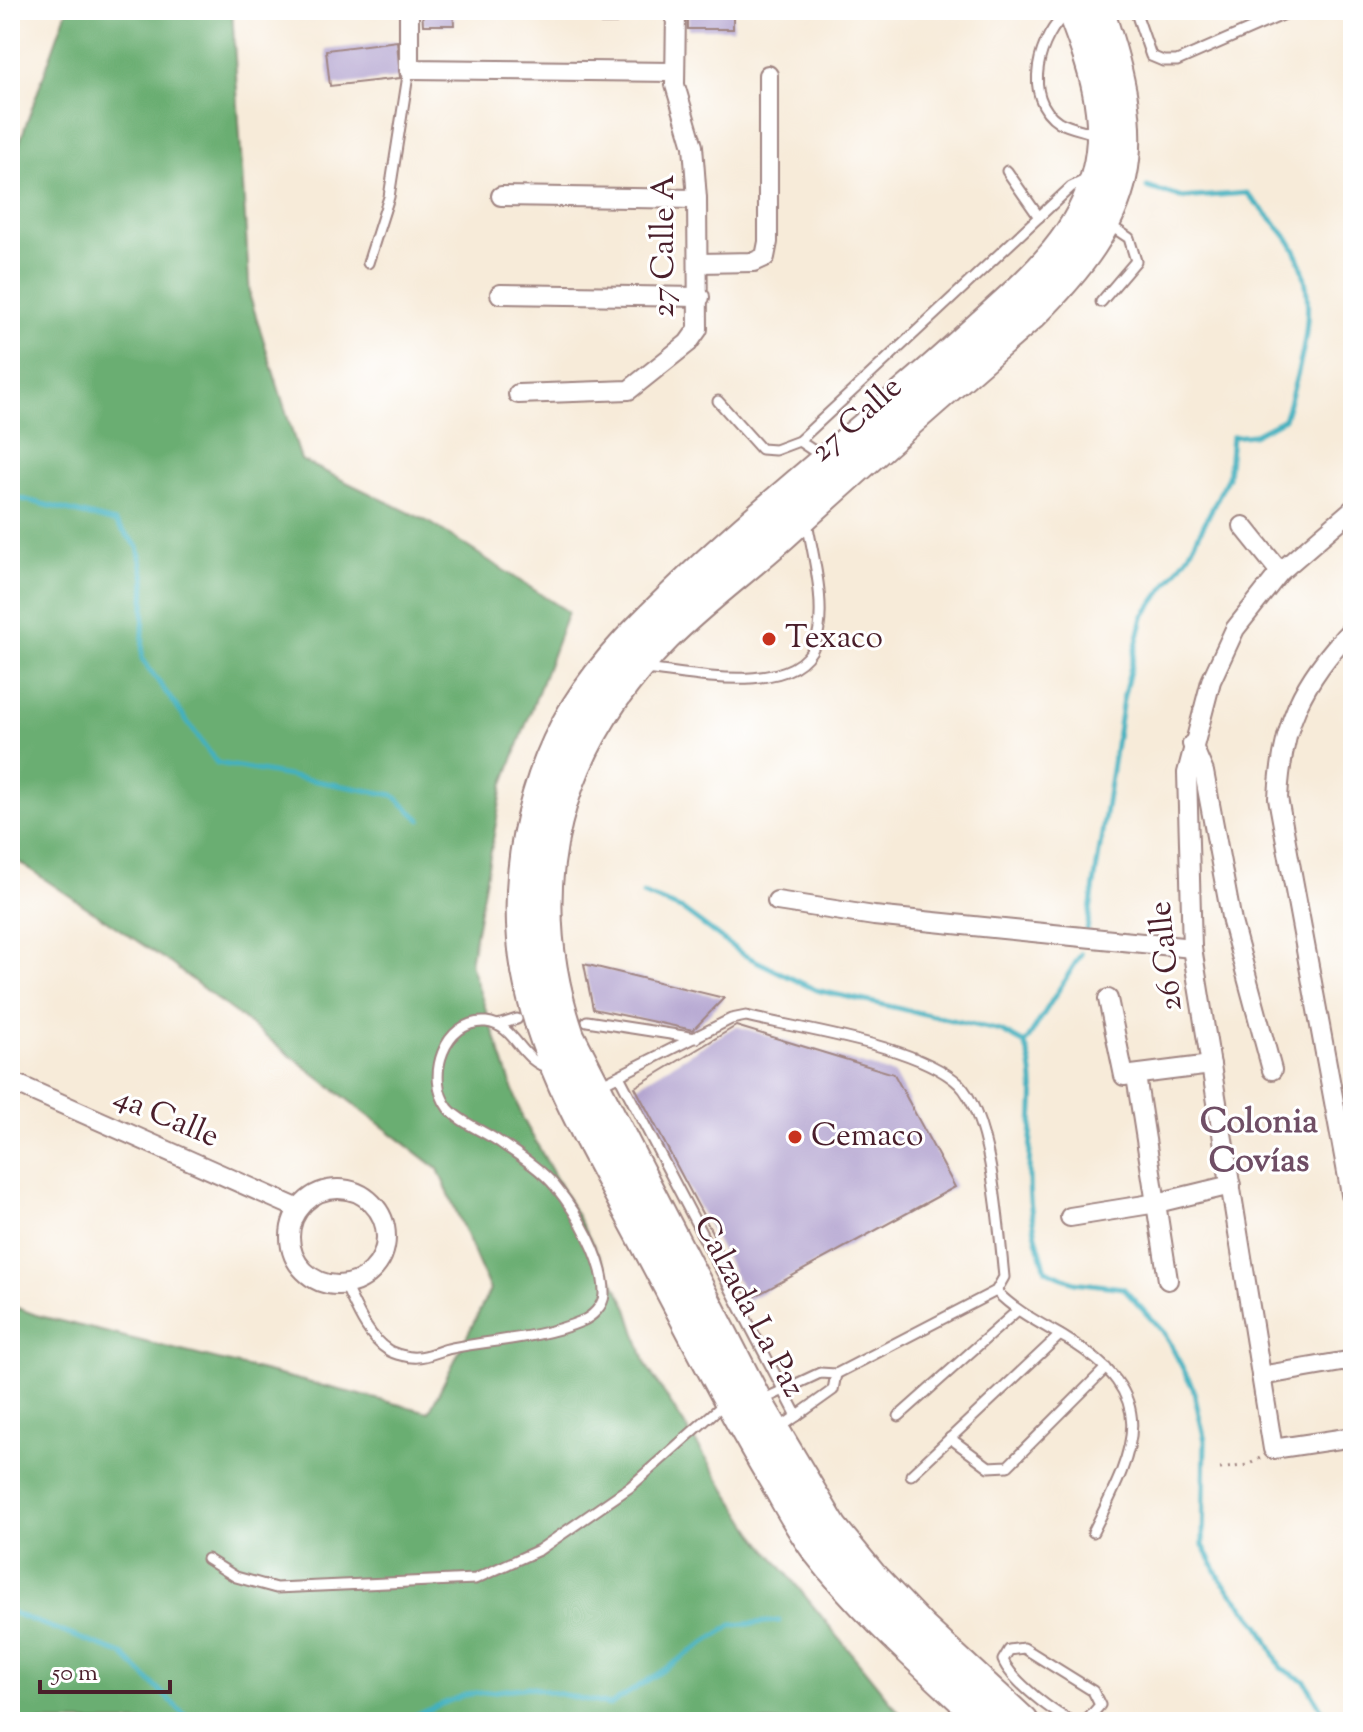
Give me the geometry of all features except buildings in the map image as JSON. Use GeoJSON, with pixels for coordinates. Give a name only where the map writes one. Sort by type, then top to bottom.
{"type":"FeatureCollection","features":[{"type":"Feature","properties":{"kind":"main road","name":"27 Calle"},"geometry":{"type":"LineString","coordinates":[[537,852],[542,783],[576,708],[611,660],[739,534],[1044,268],[1077,225],[1097,174],[1103,136],[1101,103],[1092,62],[1071,10]]}},
{"type":"Feature","properties":{"kind":"main road","name":"27 Calle"},"geometry":{"type":"LineString","coordinates":[[537,852],[602,711],[636,668],[667,635],[1030,316],[1064,283],[1093,245],[1105,223],[1125,159],[1126,103],[1098,10]]}},
{"type":"Feature","properties":{"kind":"main road","name":"Calzada La Paz"},"geometry":{"type":"LineString","coordinates":[[537,852],[522,908],[528,972],[558,1071],[756,1398],[815,1547],[872,1614],[1013,1711]]}},
{"type":"Feature","properties":{"kind":"main road","name":"Calzada La Paz"},"geometry":{"type":"LineString","coordinates":[[537,852],[555,996],[569,1036],[607,1082],[748,1355],[756,1398],[786,1424],[832,1528],[872,1577],[1013,1711]]}},
{"type":"Feature","properties":{"kind":"street"},"geometry":{"type":"LineString","coordinates":[[409,10],[409,69],[674,72]]}},
{"type":"Feature","properties":{"kind":"street","name":"27 Calle A"},"geometry":{"type":"LineString","coordinates":[[518,394],[629,390],[694,337],[700,321],[697,199],[693,146],[678,100],[674,72],[676,10]]}},
{"type":"Feature","properties":{"kind":"street"},"geometry":{"type":"LineString","coordinates":[[699,263],[754,262],[765,257],[768,242],[768,75]]}},
{"type":"Feature","properties":{"kind":"street"},"geometry":{"type":"LineString","coordinates":[[501,196],[697,199]]}},
{"type":"Feature","properties":{"kind":"street"},"geometry":{"type":"LineString","coordinates":[[500,294],[700,297]]}},
{"type":"Feature","properties":{"kind":"street","name":"26 Calle"},"geometry":{"type":"LineString","coordinates":[[1273,1449],[1192,948],[1187,773],[1192,744],[1211,681],[1235,629],[1280,572],[1353,509]]}},
{"type":"Feature","properties":{"kind":"street"},"geometry":{"type":"LineString","coordinates":[[1243,526],[1280,572]]}},
{"type":"Feature","properties":{"kind":"street"},"geometry":{"type":"LineString","coordinates":[[1353,628],[1320,662],[1295,706],[1280,752],[1278,798],[1353,1205]]}},
{"type":"Feature","properties":{"kind":"street"},"geometry":{"type":"LineString","coordinates":[[1192,744],[1204,772],[1232,922],[1272,1070]]}},
{"type":"Feature","properties":{"kind":"street"},"geometry":{"type":"LineString","coordinates":[[777,901],[874,916],[1192,948]]}},
{"type":"Feature","properties":{"kind":"street"},"geometry":{"type":"LineString","coordinates":[[1108,999],[1124,1076],[1211,1065]]}},
{"type":"Feature","properties":{"kind":"street"},"geometry":{"type":"LineString","coordinates":[[1136,1076],[1168,1280]]}},
{"type":"Feature","properties":{"kind":"street","name":"4a Calle"},"geometry":{"type":"LineString","coordinates":[[10,1081],[299,1209]]}},
{"type":"Feature","properties":{"kind":"street"},"geometry":{"type":"LineString","coordinates":[[1070,1217],[1157,1203],[1231,1185]]}},
{"type":"Feature","properties":{"kind":"street"},"geometry":{"type":"LineString","coordinates":[[340,1189],[355,1192],[379,1212],[386,1243],[372,1271],[345,1285],[314,1279],[294,1255],[290,1239],[299,1209],[310,1198],[340,1189]]}},
{"type":"Feature","properties":{"kind":"street"},"geometry":{"type":"LineString","coordinates":[[1261,1376],[1353,1360]]}},
{"type":"Feature","properties":{"kind":"street"},"geometry":{"type":"LineString","coordinates":[[1273,1449],[1353,1437]]}},
{"type":"Feature","properties":{"kind":"lane"},"geometry":{"type":"LineString","coordinates":[[1071,10],[1055,22],[1044,40],[1039,60],[1043,106],[1058,121],[1103,136]]}},
{"type":"Feature","properties":{"kind":"lane"},"geometry":{"type":"LineString","coordinates":[[1135,10],[1151,56],[1163,61],[1177,61],[1294,10]]}},
{"type":"Feature","properties":{"kind":"lane"},"geometry":{"type":"LineString","coordinates":[[368,263],[389,197],[409,69]]}},
{"type":"Feature","properties":{"kind":"lane"},"geometry":{"type":"LineString","coordinates":[[1007,171],[1039,217]]}},
{"type":"Feature","properties":{"kind":"lane"},"geometry":{"type":"LineString","coordinates":[[718,401],[761,449],[775,450],[799,441],[1071,187],[1097,174]]}},
{"type":"Feature","properties":{"kind":"lane"},"geometry":{"type":"LineString","coordinates":[[1101,302],[1136,261],[1129,238],[1105,223]]}},
{"type":"Feature","properties":{"kind":"lane"},"geometry":{"type":"LineString","coordinates":[[799,441],[827,460]]}},
{"type":"Feature","properties":{"kind":"lane"},"geometry":{"type":"LineString","coordinates":[[636,668],[747,678],[781,675],[796,668],[810,653],[818,634],[819,590],[806,513]]}},
{"type":"Feature","properties":{"kind":"lane"},"geometry":{"type":"LineString","coordinates":[[207,1559],[236,1577],[276,1588],[475,1579],[539,1550],[756,1398],[820,1373],[836,1374],[996,1291],[1004,1277],[985,1136],[960,1086],[923,1060],[746,1016],[731,1019],[607,1082]]}},
{"type":"Feature","properties":{"kind":"lane"},"geometry":{"type":"LineString","coordinates":[[345,1285],[374,1337],[388,1350],[415,1358],[585,1321],[603,1300],[603,1277],[593,1251],[554,1185],[527,1161],[448,1108],[437,1084],[438,1058],[451,1037],[477,1023],[498,1025],[517,1019]]}},
{"type":"Feature","properties":{"kind":"lane"},"geometry":{"type":"LineString","coordinates":[[587,1021],[696,1038]]}},
{"type":"Feature","properties":{"kind":"lane"},"geometry":{"type":"LineString","coordinates":[[498,1025],[534,1063],[558,1071]]}},
{"type":"Feature","properties":{"kind":"lane"},"geometry":{"type":"LineString","coordinates":[[996,1291],[1018,1310],[1095,1356],[1124,1388],[1132,1425],[1124,1467],[1093,1532]]}},
{"type":"Feature","properties":{"kind":"lane"},"geometry":{"type":"LineString","coordinates":[[899,1416],[1018,1310]]}},
{"type":"Feature","properties":{"kind":"lane"},"geometry":{"type":"LineString","coordinates":[[911,1475],[1060,1335]]}},
{"type":"Feature","properties":{"kind":"lane"},"geometry":{"type":"LineString","coordinates":[[950,1438],[989,1467],[1008,1466],[1106,1368]]}},
{"type":"Feature","properties":{"kind":"lane"},"geometry":{"type":"LineString","coordinates":[[786,1424],[833,1390],[836,1374]]}},
{"type":"Feature","properties":{"kind":"lane"},"geometry":{"type":"LineString","coordinates":[[1015,1647],[1024,1648],[1093,1691],[1100,1705],[1088,1719],[1078,1722],[1013,1711],[1003,1660],[1015,1647]]}},
{"type":"Feature","properties":{"kind":"path"},"geometry":{"type":"LineString","coordinates":[[1220,1469],[1248,1465],[1273,1449]]}},
{"type":"Feature","properties":{"kind":"green space"},"geometry":{"type":"Polygon","coordinates":[[[67,10],[232,10],[250,297],[301,460],[431,523],[568,612],[503,786],[470,963],[523,1119],[627,1306],[646,1365],[754,1533],[907,1722],[10,1722],[10,1305],[36,1315],[429,1412],[490,1290],[438,1169],[170,963],[10,856],[10,140],[19,144],[67,10]]]}},
{"type":"Feature","properties":{"kind":"waterway"},"geometry":{"type":"LineString","coordinates":[[1087,930],[1123,699],[1143,617],[1189,554],[1228,477],[1232,437],[1253,435],[1284,419],[1302,355],[1308,309],[1301,265],[1292,245],[1247,193],[1182,198],[1147,187]]}},
{"type":"Feature","properties":{"kind":"waterway"},"geometry":{"type":"LineString","coordinates":[[10,496],[115,522],[138,547],[145,579],[142,659],[217,763],[393,795],[421,820]]}},
{"type":"Feature","properties":{"kind":"waterway"},"geometry":{"type":"LineString","coordinates":[[643,894],[683,910],[742,954],[816,990],[1001,1031],[1025,1044],[1033,1077],[1030,1203],[1046,1270],[1074,1282],[1123,1288],[1165,1334],[1193,1388],[1205,1441],[1203,1545],[1221,1580],[1260,1626],[1281,1668],[1305,1681],[1329,1722]]}},
{"type":"Feature","properties":{"kind":"waterway"},"geometry":{"type":"LineString","coordinates":[[1025,1044],[1081,954]]}},
{"type":"Feature","properties":{"kind":"waterway"},"geometry":{"type":"LineString","coordinates":[[10,1612],[122,1654],[192,1722]]}},
{"type":"Feature","properties":{"kind":"waterway"},"geometry":{"type":"LineString","coordinates":[[398,1722],[464,1695],[529,1687],[610,1705],[732,1625],[779,1621]]}},
{"type":"Feature","properties":{"kind":"place","name":"Texaco"},"geometry":{"type":"Point","coordinates":[769,639]}},
{"type":"Feature","properties":{"kind":"place","name":"Cemaco"},"geometry":{"type":"Point","coordinates":[795,1137]}},
{"type":"Feature","properties":{"kind":"district","name":"Colonia Covías"},"geometry":{"type":"Point","coordinates":[1259,1142]}}]}
